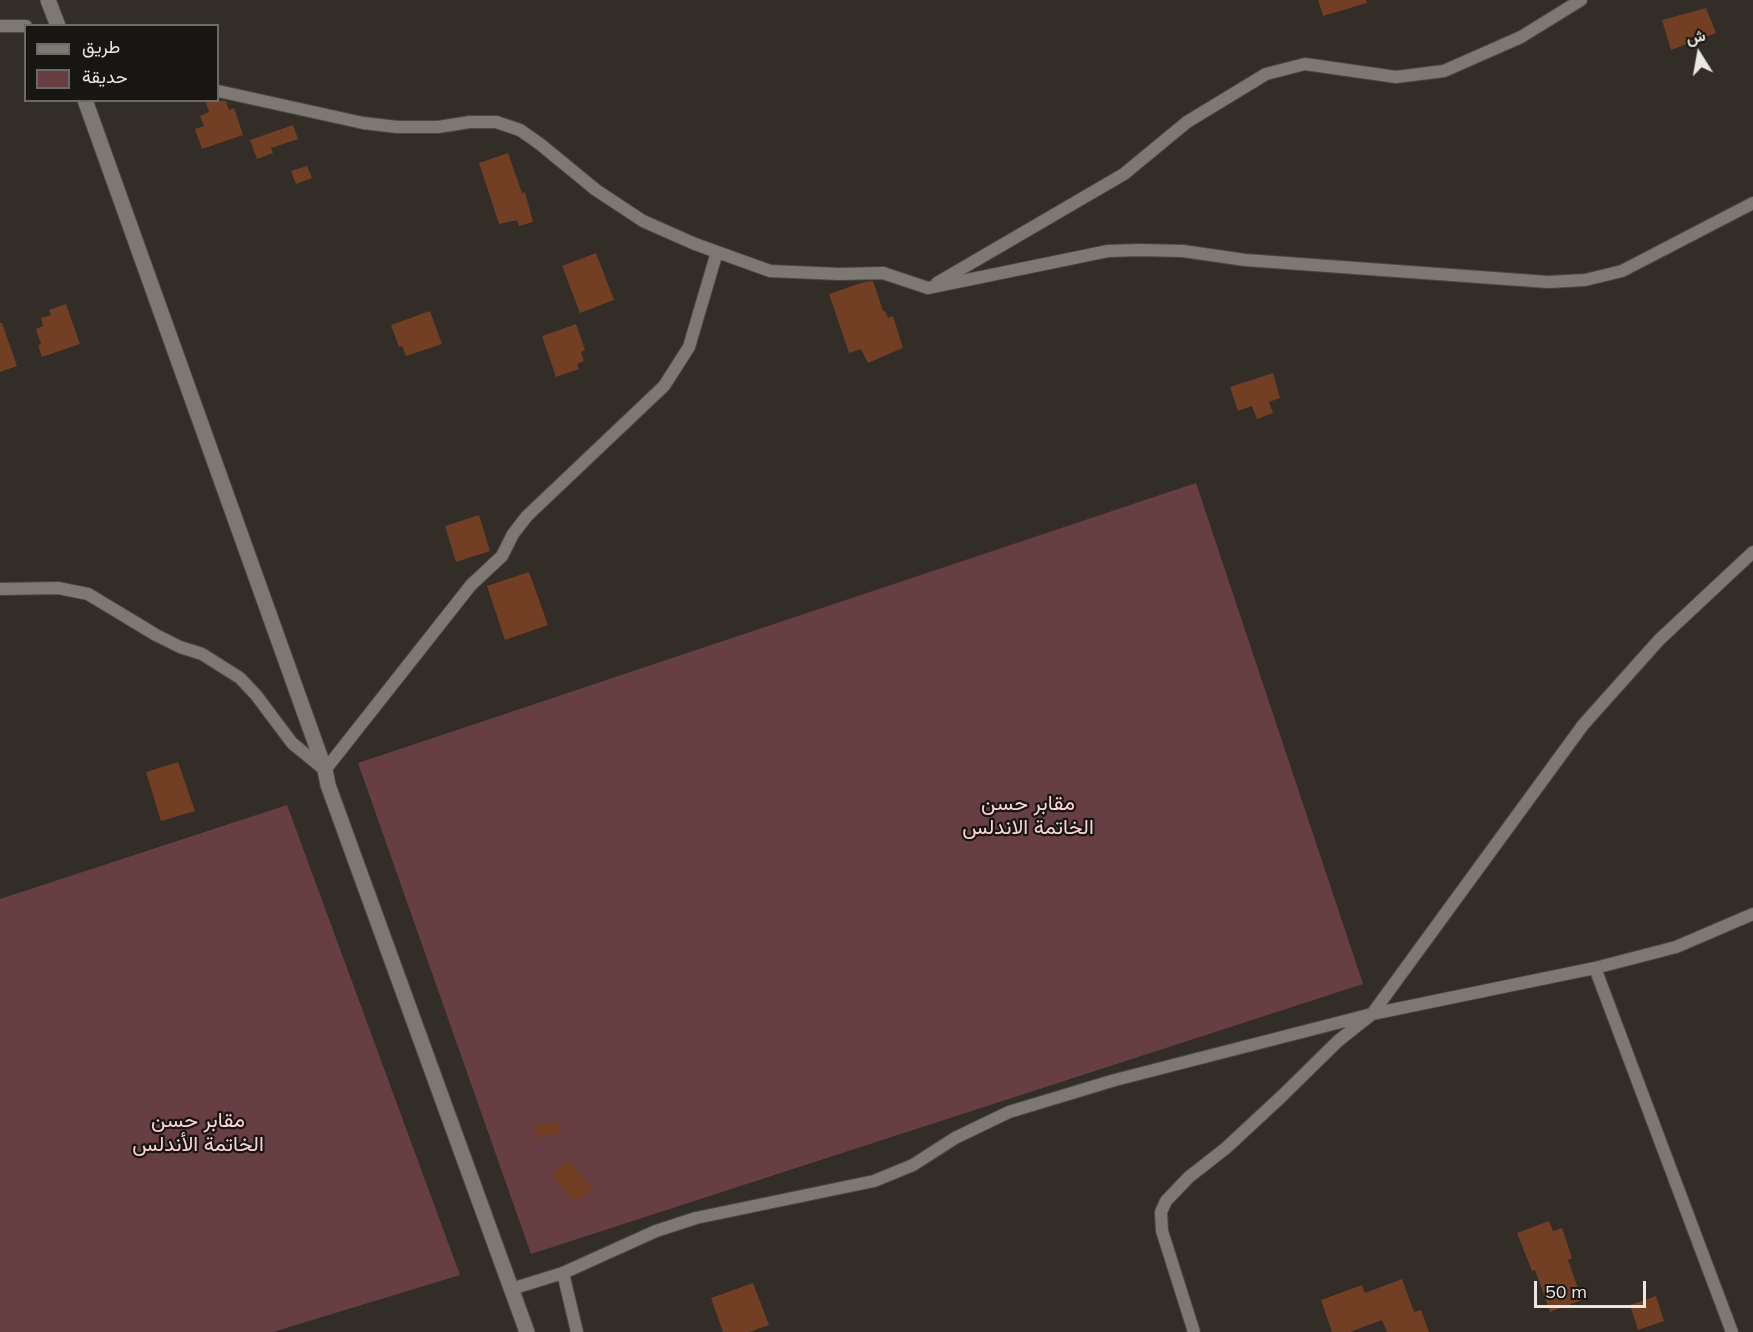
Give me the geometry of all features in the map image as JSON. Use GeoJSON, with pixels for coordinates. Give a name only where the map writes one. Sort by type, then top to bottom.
{"type":"FeatureCollection","features":[{"type":"Feature","properties":{"kind":"street"},"geometry":{"type":"LineString","coordinates":[[48,0],[57,24]]}},
{"type":"Feature","properties":{"kind":"street"},"geometry":{"type":"LineString","coordinates":[[928,288],[1124,174],[1187,122],[1266,74],[1305,64],[1396,77],[1444,71],[1521,37],[1581,0]]}},
{"type":"Feature","properties":{"kind":"street"},"geometry":{"type":"LineString","coordinates":[[0,26],[24,26]]}},
{"type":"Feature","properties":{"kind":"street"},"geometry":{"type":"LineString","coordinates":[[219,91],[363,123],[397,127],[438,127],[470,122],[496,122],[520,129],[596,190],[643,221],[717,252],[770,271],[883,273],[928,288],[1108,251],[1140,249],[1183,251],[1245,260],[1536,281],[1584,280],[1622,271],[1753,203]]}},
{"type":"Feature","properties":{"kind":"street"},"geometry":{"type":"LineString","coordinates":[[86,102],[325,770],[328,785],[527,1332]]}},
{"type":"Feature","properties":{"kind":"street"},"geometry":{"type":"LineString","coordinates":[[325,770],[471,585],[502,556],[513,534],[527,516],[664,386],[689,347],[717,252]]}},
{"type":"Feature","properties":{"kind":"street"},"geometry":{"type":"LineString","coordinates":[[1194,1332],[1162,1231],[1161,1212],[1166,1201],[1189,1177],[1226,1148],[1282,1096],[1338,1041],[1372,1014],[1583,725],[1659,640],[1753,552]]}},
{"type":"Feature","properties":{"kind":"street"},"geometry":{"type":"LineString","coordinates":[[0,589],[58,588],[88,594],[156,635],[180,647],[202,654],[240,678],[256,695],[292,743],[325,770]]}},
{"type":"Feature","properties":{"kind":"street"},"geometry":{"type":"LineString","coordinates":[[512,1289],[563,1273],[656,1231],[696,1218],[874,1181],[913,1165],[955,1138],[1009,1112],[1115,1080],[1372,1014],[1595,968],[1677,947],[1753,914]]}},
{"type":"Feature","properties":{"kind":"street"},"geometry":{"type":"LineString","coordinates":[[1595,968],[1732,1332]]}},
{"type":"Feature","properties":{"kind":"street"},"geometry":{"type":"LineString","coordinates":[[563,1273],[577,1332]]}},
{"type":"Feature","properties":{"kind":"green space","name":"مقابر حسن الخاتمة الاندلس"},"geometry":{"type":"Polygon","coordinates":[[[1196,483],[1363,984],[531,1254],[358,763],[1196,483]]]}},
{"type":"Feature","properties":{"kind":"green space","name":"مقابر حسن الخاتمة الأندلس"},"geometry":{"type":"Polygon","coordinates":[[[287,805],[460,1275],[273,1332],[0,1332],[0,899],[287,805]]]}},
{"type":"Feature","properties":{"kind":"building"},"geometry":{"type":"Polygon","coordinates":[[[1318,0],[1366,0],[1367,3],[1323,16],[1318,0]]]}},
{"type":"Feature","properties":{"kind":"building"},"geometry":{"type":"Polygon","coordinates":[[[1706,8],[1716,33],[1671,50],[1662,20],[1706,8]]]}},
{"type":"Feature","properties":{"kind":"building"},"geometry":{"type":"Polygon","coordinates":[[[226,101],[229,110],[234,108],[243,135],[202,149],[195,129],[204,126],[200,116],[209,112],[206,102],[226,101]]]}},
{"type":"Feature","properties":{"kind":"building"},"geometry":{"type":"Polygon","coordinates":[[[293,125],[298,139],[271,148],[273,153],[257,159],[250,140],[293,125]]]}},
{"type":"Feature","properties":{"kind":"building"},"geometry":{"type":"Polygon","coordinates":[[[508,153],[522,193],[525,192],[533,222],[519,226],[517,220],[499,224],[479,163],[508,153]]]}},
{"type":"Feature","properties":{"kind":"building"},"geometry":{"type":"Polygon","coordinates":[[[307,166],[312,178],[296,184],[291,171],[307,166]]]}},
{"type":"Feature","properties":{"kind":"building"},"geometry":{"type":"Polygon","coordinates":[[[596,253],[614,300],[580,313],[562,266],[596,253]]]}},
{"type":"Feature","properties":{"kind":"building"},"geometry":{"type":"Polygon","coordinates":[[[873,281],[883,311],[888,318],[893,316],[903,348],[868,363],[861,349],[849,353],[829,294],[873,281]]]}},
{"type":"Feature","properties":{"kind":"building"},"geometry":{"type":"Polygon","coordinates":[[[66,304],[80,344],[42,357],[36,329],[43,326],[41,318],[51,315],[49,310],[66,304]]]}},
{"type":"Feature","properties":{"kind":"building"},"geometry":{"type":"Polygon","coordinates":[[[430,311],[442,344],[406,356],[402,346],[399,347],[391,325],[430,311]]]}},
{"type":"Feature","properties":{"kind":"building"},"geometry":{"type":"Polygon","coordinates":[[[0,323],[2,323],[17,366],[0,372],[0,323]]]}},
{"type":"Feature","properties":{"kind":"building"},"geometry":{"type":"Polygon","coordinates":[[[576,324],[585,350],[581,352],[584,361],[577,364],[579,369],[556,377],[542,336],[576,324]]]}},
{"type":"Feature","properties":{"kind":"building"},"geometry":{"type":"Polygon","coordinates":[[[1273,373],[1280,398],[1269,402],[1273,413],[1257,419],[1252,406],[1238,411],[1230,387],[1273,373]]]}},
{"type":"Feature","properties":{"kind":"building"},"geometry":{"type":"Polygon","coordinates":[[[479,515],[490,551],[456,562],[445,526],[479,515]]]}},
{"type":"Feature","properties":{"kind":"building"},"geometry":{"type":"Polygon","coordinates":[[[529,572],[548,625],[505,640],[487,586],[529,572]]]}},
{"type":"Feature","properties":{"kind":"building"},"geometry":{"type":"Polygon","coordinates":[[[178,762],[195,811],[161,821],[146,772],[178,762]]]}},
{"type":"Feature","properties":{"kind":"building"},"geometry":{"type":"Polygon","coordinates":[[[559,1122],[561,1133],[538,1138],[535,1125],[559,1122]]]}},
{"type":"Feature","properties":{"kind":"building"},"geometry":{"type":"Polygon","coordinates":[[[568,1161],[592,1188],[576,1203],[552,1176],[568,1161]]]}},
{"type":"Feature","properties":{"kind":"building"},"geometry":{"type":"Polygon","coordinates":[[[1549,1221],[1553,1231],[1562,1228],[1572,1258],[1568,1260],[1582,1300],[1550,1312],[1535,1270],[1532,1271],[1517,1233],[1549,1221]]]}},
{"type":"Feature","properties":{"kind":"building"},"geometry":{"type":"Polygon","coordinates":[[[1402,1279],[1414,1312],[1421,1310],[1429,1332],[1387,1332],[1382,1320],[1350,1332],[1332,1332],[1321,1300],[1362,1285],[1365,1293],[1402,1279]]]}},
{"type":"Feature","properties":{"kind":"building"},"geometry":{"type":"Polygon","coordinates":[[[753,1283],[769,1325],[749,1332],[723,1332],[711,1298],[753,1283]]]}},
{"type":"Feature","properties":{"kind":"building"},"geometry":{"type":"Polygon","coordinates":[[[1656,1296],[1664,1321],[1638,1330],[1630,1305],[1656,1296]]]}}]}
